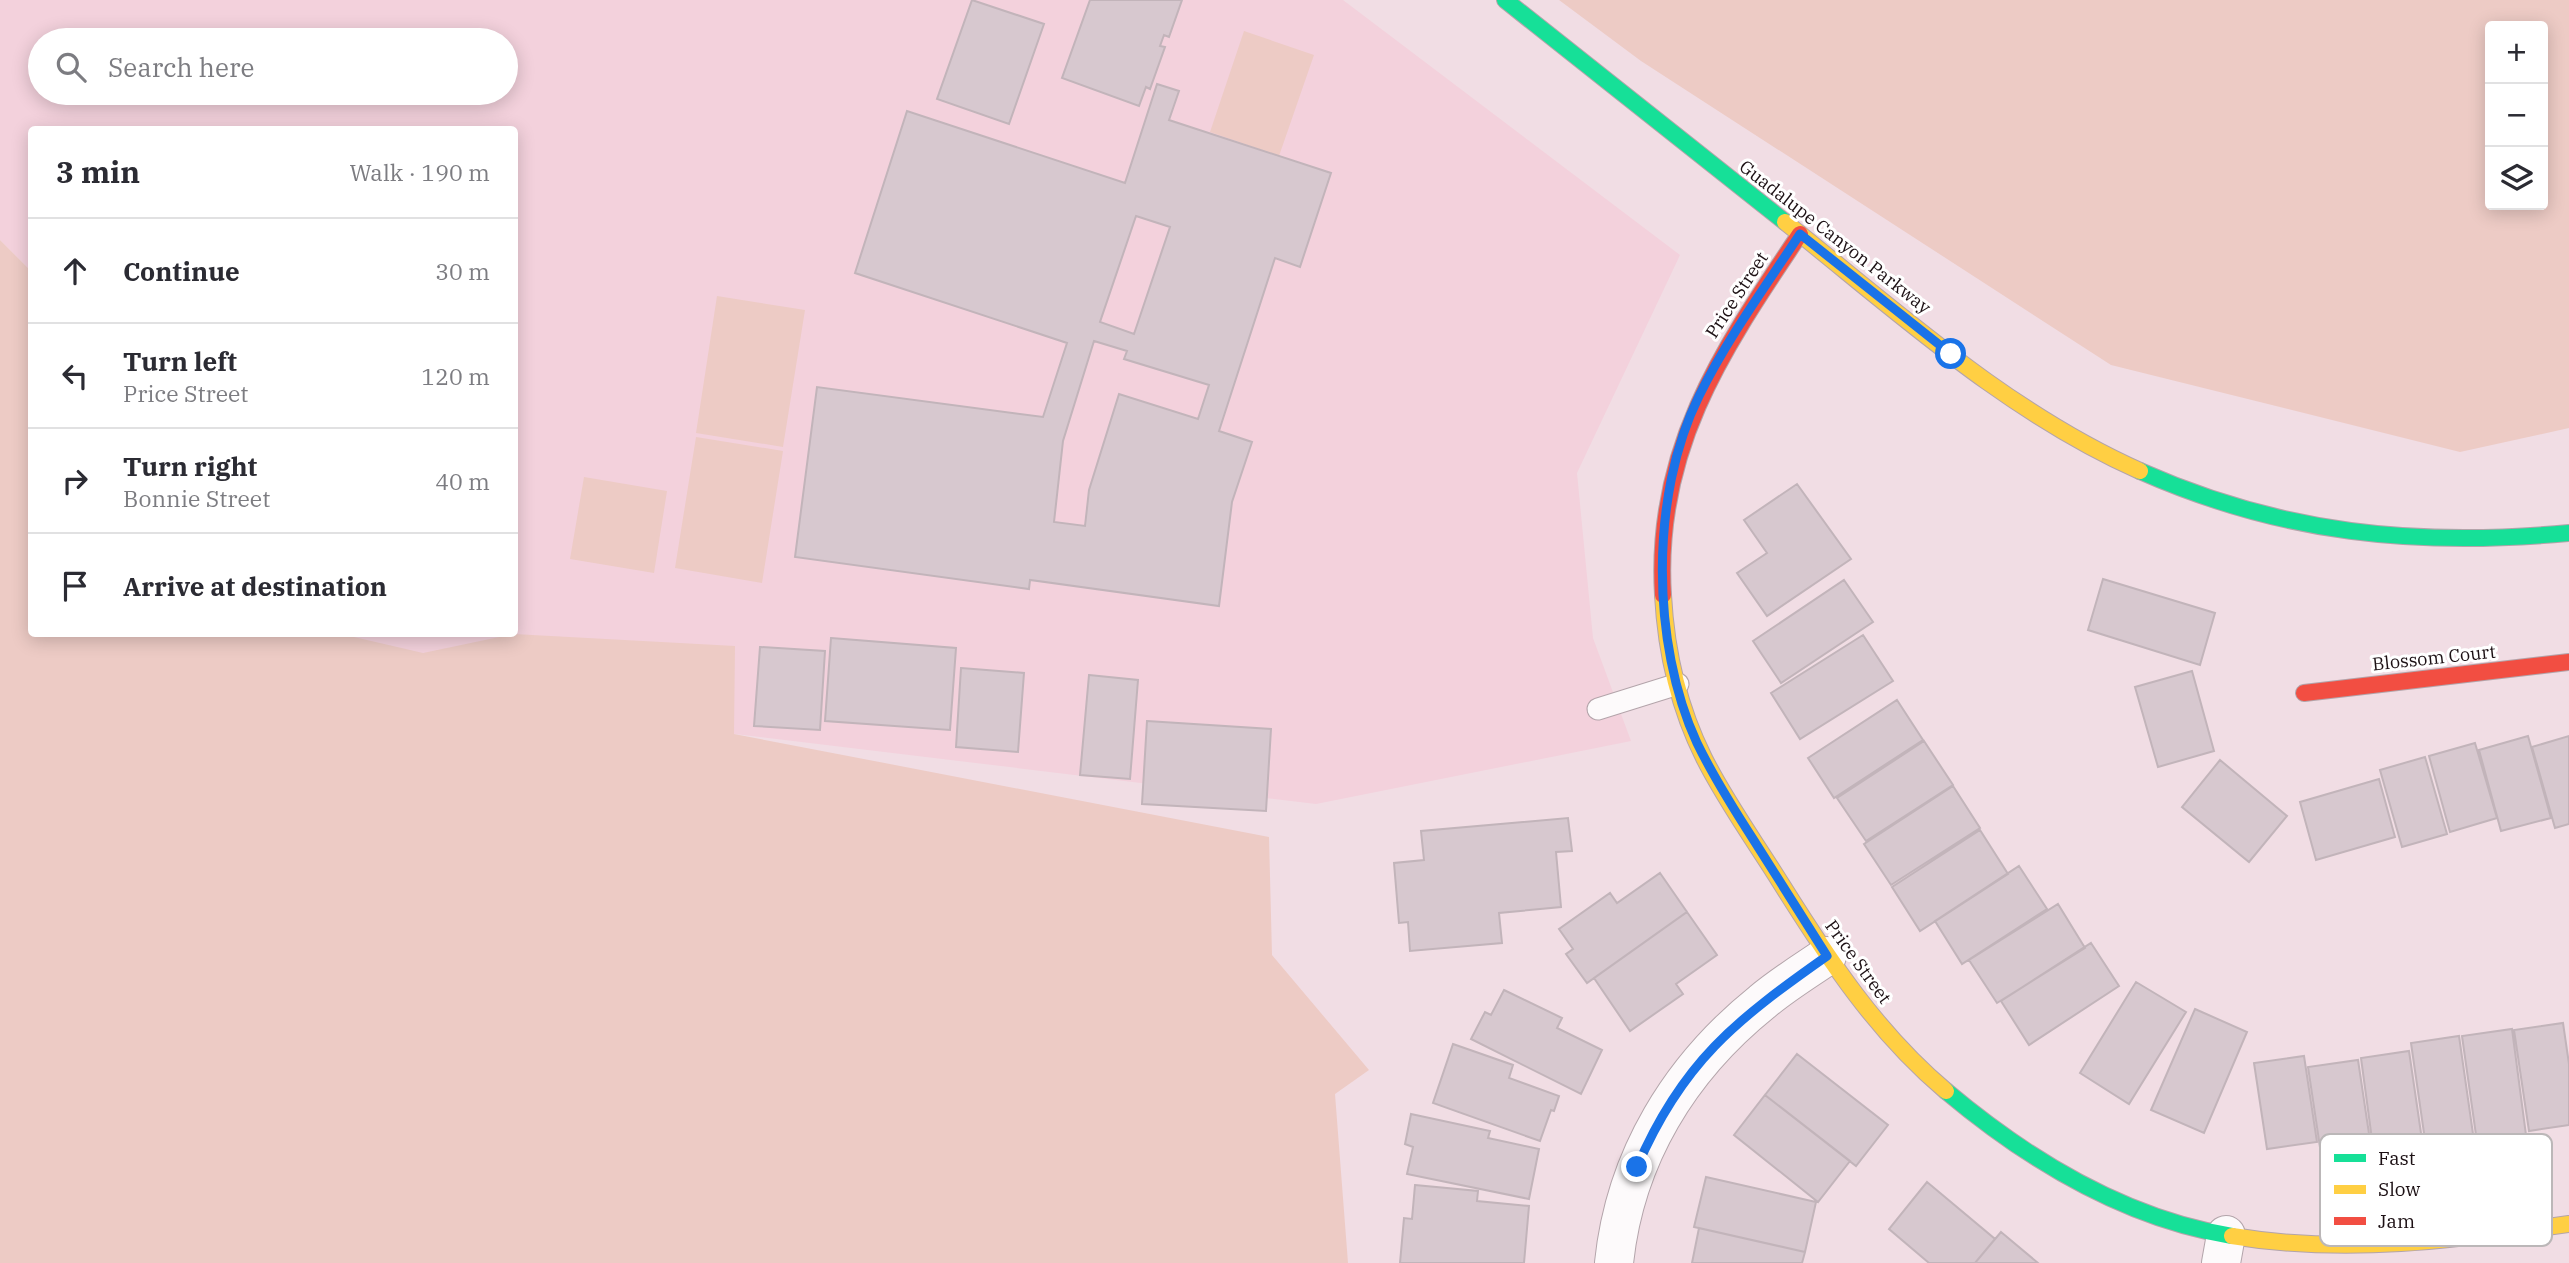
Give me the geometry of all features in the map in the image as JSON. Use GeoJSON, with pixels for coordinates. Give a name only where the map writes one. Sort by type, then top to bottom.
{"type":"FeatureCollection","features":[{"type":"Feature","properties":{"kind":"street","name":"Guadalupe Canyon Parkway"},"geometry":{"type":"LineString","coordinates":[[1505,0],[1973,372],[2047,423],[2140,472],[2192,493],[2288,521],[2394,538],[2494,540],[2569,533]]}},
{"type":"Feature","properties":{"kind":"street","name":"Price Street"},"geometry":{"type":"LineString","coordinates":[[1800,234],[1721,355],[1698,398],[1682,437],[1670,484],[1663,532],[1662,585],[1678,684],[1697,742],[1718,782],[1827,956],[1856,996],[1895,1041],[1953,1098],[2036,1158],[2130,1204],[2173,1221],[2224,1249],[2320,1245]]}},
{"type":"Feature","properties":{"kind":"street","name":"Blossom Court"},"geometry":{"type":"LineString","coordinates":[[2304,692],[2569,662]]}},
{"type":"Feature","properties":{"kind":"street"},"geometry":{"type":"LineString","coordinates":[[1614,1263],[1619,1228],[1637,1167],[1662,1113],[1678,1088],[1714,1045],[1762,1001],[1827,956]]}},
{"type":"Feature","properties":{"kind":"street","name":"Price Street"},"geometry":{"type":"LineString","coordinates":[[2337,1246],[2377,1246]]}},
{"type":"Feature","properties":{"kind":"lane"},"geometry":{"type":"LineString","coordinates":[[1598,709],[1678,684]]}},
{"type":"Feature","properties":{"kind":"shaded area"},"geometry":{"type":"Polygon","coordinates":[[[0,0],[1343,0],[1680,255],[1577,473],[1593,638],[1631,741],[1316,804],[394,693],[353,637],[518,637],[518,126],[28,126],[28,268],[0,240],[0,0]]]}},
{"type":"Feature","properties":{"kind":"shaded area"},"geometry":{"type":"Polygon","coordinates":[[[1559,0],[2569,0],[2569,428],[2460,452],[2111,365],[1641,61],[1559,0]]]}},
{"type":"Feature","properties":{"kind":"shaded area"},"geometry":{"type":"Polygon","coordinates":[[[1244,31],[1314,55],[1279,156],[1210,132],[1244,31]]]}},
{"type":"Feature","properties":{"kind":"shaded area"},"geometry":{"type":"Polygon","coordinates":[[[0,240],[28,268],[28,637],[354,637],[423,653],[500,637],[518,637],[518,634],[735,646],[734,734],[1269,837],[1272,955],[1369,1070],[1335,1094],[1348,1263],[0,1263],[0,240]]]}},
{"type":"Feature","properties":{"kind":"shaded area"},"geometry":{"type":"Polygon","coordinates":[[[717,296],[805,310],[783,447],[696,433],[717,296]]]}},
{"type":"Feature","properties":{"kind":"shaded area"},"geometry":{"type":"Polygon","coordinates":[[[696,437],[783,451],[762,583],[675,568],[696,437]]]}},
{"type":"Feature","properties":{"kind":"shaded area"},"geometry":{"type":"Polygon","coordinates":[[[584,477],[667,491],[654,573],[570,559],[584,477]]]}},
{"type":"Feature","properties":{"kind":"building"},"geometry":{"type":"Polygon","coordinates":[[[972,0],[1044,24],[1009,124],[937,99],[972,0]]]}},
{"type":"Feature","properties":{"kind":"building"},"geometry":{"type":"Polygon","coordinates":[[[1090,0],[1182,0],[1169,37],[1164,35],[1160,46],[1165,47],[1150,89],[1146,87],[1139,106],[1062,78],[1090,0]]]}},
{"type":"Feature","properties":{"kind":"building"},"geometry":{"type":"Polygon","coordinates":[[[1157,84],[1179,91],[1169,120],[1331,173],[1300,267],[1275,258],[1219,431],[1252,442],[1232,502],[1219,606],[1030,580],[1029,589],[795,557],[817,387],[1043,417],[1067,343],[855,273],[907,111],[1125,183],[1157,84]],[[1136,216],[1100,322],[1134,334],[1170,227],[1136,216]],[[1094,341],[1063,441],[1054,522],[1085,526],[1089,490],[1119,394],[1198,419],[1209,385],[1124,359],[1127,351],[1094,341]]]}},
{"type":"Feature","properties":{"kind":"building"},"geometry":{"type":"Polygon","coordinates":[[[1797,484],[1851,559],[1767,616],[1737,573],[1767,553],[1744,520],[1797,484]]]}},
{"type":"Feature","properties":{"kind":"building"},"geometry":{"type":"Polygon","coordinates":[[[2103,579],[2215,613],[2200,665],[2088,630],[2103,579]]]}},
{"type":"Feature","properties":{"kind":"building"},"geometry":{"type":"Polygon","coordinates":[[[1844,580],[1873,622],[1781,683],[1753,641],[1844,580]]]}},
{"type":"Feature","properties":{"kind":"building"},"geometry":{"type":"Polygon","coordinates":[[[1863,635],[1893,681],[1800,739],[1771,693],[1863,635]]]}},
{"type":"Feature","properties":{"kind":"building"},"geometry":{"type":"Polygon","coordinates":[[[831,638],[956,648],[950,730],[825,721],[831,638]]]}},
{"type":"Feature","properties":{"kind":"building"},"geometry":{"type":"Polygon","coordinates":[[[760,647],[825,651],[820,730],[754,726],[760,647]]]}},
{"type":"Feature","properties":{"kind":"building"},"geometry":{"type":"Polygon","coordinates":[[[961,668],[1024,673],[1018,752],[956,747],[961,668]]]}},
{"type":"Feature","properties":{"kind":"building"},"geometry":{"type":"Polygon","coordinates":[[[2192,671],[2214,751],[2158,767],[2135,687],[2192,671]]]}},
{"type":"Feature","properties":{"kind":"building"},"geometry":{"type":"Polygon","coordinates":[[[1089,675],[1138,680],[1130,779],[1080,775],[1089,675]]]}},
{"type":"Feature","properties":{"kind":"building"},"geometry":{"type":"Polygon","coordinates":[[[1897,700],[1923,740],[1834,798],[1808,758],[1897,700]]]}},
{"type":"Feature","properties":{"kind":"building"},"geometry":{"type":"Polygon","coordinates":[[[1147,721],[1271,729],[1266,811],[1142,804],[1147,721]]]}},
{"type":"Feature","properties":{"kind":"building"},"geometry":{"type":"Polygon","coordinates":[[[2528,736],[2551,818],[2501,831],[2479,750],[2528,736]]]}},
{"type":"Feature","properties":{"kind":"building"},"geometry":{"type":"Polygon","coordinates":[[[2569,736],[2569,824],[2555,828],[2532,747],[2569,736]]]}},
{"type":"Feature","properties":{"kind":"building"},"geometry":{"type":"Polygon","coordinates":[[[1924,741],[1953,785],[1866,841],[1837,798],[1924,741]]]}},
{"type":"Feature","properties":{"kind":"building"},"geometry":{"type":"Polygon","coordinates":[[[2475,743],[2497,818],[2450,832],[2429,756],[2475,743]]]}},
{"type":"Feature","properties":{"kind":"building"},"geometry":{"type":"Polygon","coordinates":[[[2425,757],[2447,834],[2402,847],[2380,770],[2425,757]]]}},
{"type":"Feature","properties":{"kind":"building"},"geometry":{"type":"Polygon","coordinates":[[[2220,760],[2287,816],[2249,862],[2182,807],[2220,760]]]}},
{"type":"Feature","properties":{"kind":"building"},"geometry":{"type":"Polygon","coordinates":[[[2379,779],[2395,837],[2316,860],[2300,802],[2379,779]]]}},
{"type":"Feature","properties":{"kind":"building"},"geometry":{"type":"Polygon","coordinates":[[[1953,786],[1980,828],[1891,885],[1864,844],[1953,786]]]}},
{"type":"Feature","properties":{"kind":"building"},"geometry":{"type":"Polygon","coordinates":[[[1568,818],[1572,851],[1556,852],[1561,907],[1499,913],[1502,943],[1410,951],[1408,922],[1399,923],[1394,863],[1424,860],[1421,831],[1568,818]]]}},
{"type":"Feature","properties":{"kind":"building"},"geometry":{"type":"Polygon","coordinates":[[[1980,830],[2008,874],[1920,931],[1892,887],[1980,830]]]}},
{"type":"Feature","properties":{"kind":"building"},"geometry":{"type":"Polygon","coordinates":[[[2019,866],[2047,909],[1962,964],[1935,921],[2019,866]]]}},
{"type":"Feature","properties":{"kind":"building"},"geometry":{"type":"Polygon","coordinates":[[[1660,873],[1687,912],[1587,983],[1566,954],[1573,949],[1559,929],[1610,893],[1617,903],[1660,873]]]}},
{"type":"Feature","properties":{"kind":"building"},"geometry":{"type":"Polygon","coordinates":[[[2058,904],[2085,948],[1997,1003],[1969,960],[2058,904]]]}},
{"type":"Feature","properties":{"kind":"building"},"geometry":{"type":"Polygon","coordinates":[[[1687,912],[1717,955],[1676,984],[1683,994],[1630,1031],[1594,978],[1687,912]]]}},
{"type":"Feature","properties":{"kind":"building"},"geometry":{"type":"Polygon","coordinates":[[[2091,943],[2119,986],[2029,1045],[2001,1001],[2091,943]]]}},
{"type":"Feature","properties":{"kind":"building"},"geometry":{"type":"Polygon","coordinates":[[[2136,982],[2186,1012],[2129,1104],[2080,1073],[2136,982]]]}},
{"type":"Feature","properties":{"kind":"building"},"geometry":{"type":"Polygon","coordinates":[[[1504,990],[1562,1018],[1557,1028],[1602,1050],[1581,1094],[1471,1039],[1485,1012],[1491,1015],[1504,990]]]}},
{"type":"Feature","properties":{"kind":"building"},"geometry":{"type":"Polygon","coordinates":[[[2195,1009],[2247,1032],[2204,1133],[2151,1110],[2195,1009]]]}},
{"type":"Feature","properties":{"kind":"building"},"geometry":{"type":"Polygon","coordinates":[[[2563,1023],[2569,1064],[2569,1125],[2529,1131],[2514,1030],[2563,1023]]]}},
{"type":"Feature","properties":{"kind":"building"},"geometry":{"type":"Polygon","coordinates":[[[2512,1029],[2526,1134],[2476,1134],[2462,1036],[2512,1029]]]}},
{"type":"Feature","properties":{"kind":"building"},"geometry":{"type":"Polygon","coordinates":[[[2459,1036],[2473,1134],[2424,1134],[2411,1043],[2459,1036]]]}},
{"type":"Feature","properties":{"kind":"building"},"geometry":{"type":"Polygon","coordinates":[[[1453,1044],[1513,1065],[1509,1078],[1559,1096],[1540,1141],[1433,1103],[1453,1044]]]}},
{"type":"Feature","properties":{"kind":"building"},"geometry":{"type":"Polygon","coordinates":[[[2409,1051],[2421,1134],[2371,1134],[2361,1058],[2409,1051]]]}},
{"type":"Feature","properties":{"kind":"building"},"geometry":{"type":"Polygon","coordinates":[[[1797,1054],[1888,1125],[1856,1166],[1765,1095],[1797,1054]]]}},
{"type":"Feature","properties":{"kind":"building"},"geometry":{"type":"Polygon","coordinates":[[[2304,1056],[2317,1142],[2267,1149],[2254,1063],[2304,1056]]]}},
{"type":"Feature","properties":{"kind":"building"},"geometry":{"type":"Polygon","coordinates":[[[2358,1060],[2369,1134],[2320,1134],[2320,1147],[2308,1067],[2358,1060]]]}},
{"type":"Feature","properties":{"kind":"building"},"geometry":{"type":"Polygon","coordinates":[[[1765,1095],[1850,1161],[1818,1202],[1734,1135],[1765,1095]]]}},
{"type":"Feature","properties":{"kind":"building"},"geometry":{"type":"Polygon","coordinates":[[[1411,1114],[1490,1131],[1488,1138],[1539,1149],[1529,1199],[1407,1174],[1413,1147],[1405,1144],[1411,1114]]]}},
{"type":"Feature","properties":{"kind":"building"},"geometry":{"type":"Polygon","coordinates":[[[1706,1177],[1816,1202],[1805,1252],[1694,1227],[1706,1177]]]}},
{"type":"Feature","properties":{"kind":"building"},"geometry":{"type":"Polygon","coordinates":[[[1927,1182],[1995,1239],[1975,1263],[1929,1263],[1889,1229],[1927,1182]]]}},
{"type":"Feature","properties":{"kind":"building"},"geometry":{"type":"Polygon","coordinates":[[[1415,1185],[1478,1191],[1477,1201],[1529,1206],[1524,1263],[1400,1263],[1404,1218],[1412,1219],[1415,1185]]]}},
{"type":"Feature","properties":{"kind":"building"},"geometry":{"type":"Polygon","coordinates":[[[1699,1228],[1805,1252],[1802,1263],[1692,1263],[1699,1228]]]}},
{"type":"Feature","properties":{"kind":"building"},"geometry":{"type":"Polygon","coordinates":[[[2001,1232],[2038,1263],[1975,1263],[2001,1232]]]}},
{"type":"Feature","properties":{"kind":"traffic: fast"},"geometry":{"type":"LineString","coordinates":[[1505,0],[1785,222]]}},
{"type":"Feature","properties":{"kind":"traffic: fast"},"geometry":{"type":"LineString","coordinates":[[2140,471],[2245,509],[2350,531],[2457,538],[2569,533]]}},
{"type":"Feature","properties":{"kind":"traffic: fast"},"geometry":{"type":"LineString","coordinates":[[1946,1091],[2010,1140],[2080,1183],[2154,1216],[2232,1236]]}},
{"type":"Feature","properties":{"kind":"traffic: slow"},"geometry":{"type":"LineString","coordinates":[[1785,222],[1912,325],[1999,390],[2044,420],[2140,471]]}},
{"type":"Feature","properties":{"kind":"traffic: slow"},"geometry":{"type":"LineString","coordinates":[[1663,595],[1675,679],[1687,719],[1731,806],[1836,968],[1898,1045],[1946,1091]]}},
{"type":"Feature","properties":{"kind":"traffic: slow"},"geometry":{"type":"LineString","coordinates":[[2552,1226],[2569,1224]]}},
{"type":"Feature","properties":{"kind":"traffic: slow"},"geometry":{"type":"LineString","coordinates":[[2232,1236],[2320,1244]]}},
{"type":"Feature","properties":{"kind":"traffic: jam"},"geometry":{"type":"LineString","coordinates":[[1663,595],[1663,542],[1670,493],[1682,447],[1720,360],[1800,234]]}},
{"type":"Feature","properties":{"kind":"traffic: jam"},"geometry":{"type":"LineString","coordinates":[[2304,693],[2569,662]]}},
{"type":"Feature","properties":{"kind":"route"},"geometry":{"type":"LineString","coordinates":[[1637,1167],[1662,1113],[1678,1088],[1714,1045],[1762,1001],[1827,956],[1718,782],[1697,742],[1678,684],[1671,656],[1662,585],[1663,532],[1670,484],[1682,437],[1698,398],[1721,355],[1800,234],[1951,354]]}}]}
